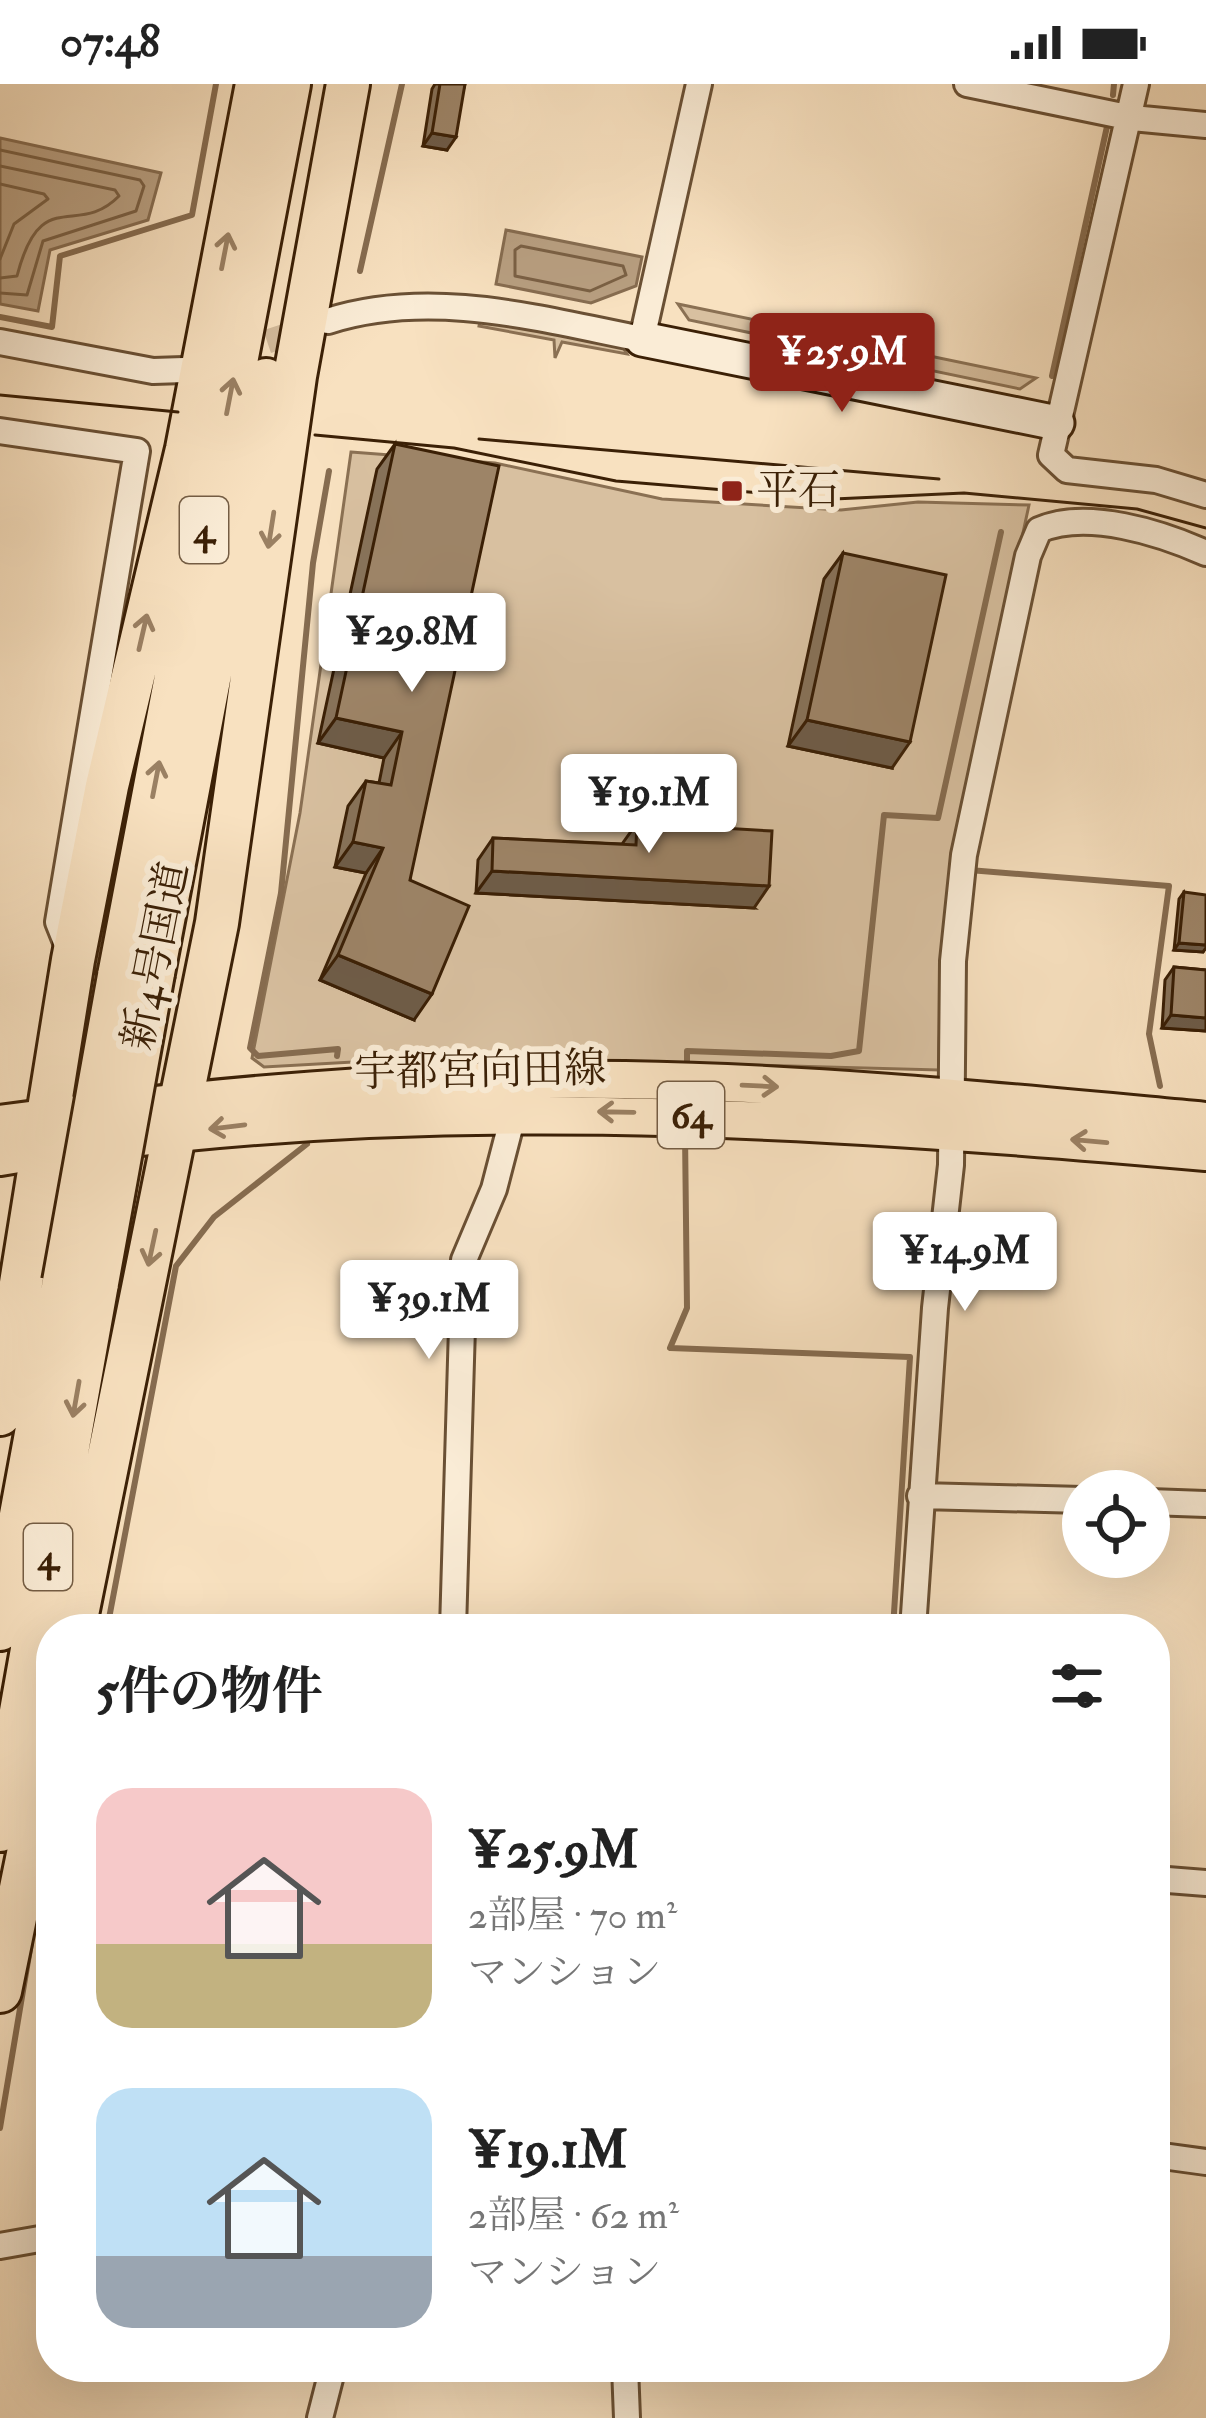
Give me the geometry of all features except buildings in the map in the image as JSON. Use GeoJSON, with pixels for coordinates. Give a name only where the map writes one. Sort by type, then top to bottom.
{"type":"FeatureCollection","features":[{"type":"Feature","properties":{"kind":"highway"},"geometry":{"type":"LineString","coordinates":[[0,1414],[6,1333],[46,1134],[73,960],[107,786],[187,449],[256,84]]}},
{"type":"Feature","properties":{"kind":"highway","name":"新4号国道"},"geometry":{"type":"LineString","coordinates":[[0,1830],[81,1283],[289,84]]}},
{"type":"Feature","properties":{"kind":"highway","name":"新4号国道"},"geometry":{"type":"LineString","coordinates":[[136,974],[321,84]]}},
{"type":"Feature","properties":{"kind":"highway"},"geometry":{"type":"LineString","coordinates":[[77,1614],[217,923],[291,398],[348,84]]}},
{"type":"Feature","properties":{"kind":"highway","name":"新4号国道"},"geometry":{"type":"LineString","coordinates":[[0,1629],[81,1283]]}},
{"type":"Feature","properties":{"kind":"highway"},"geometry":{"type":"LineString","coordinates":[[0,1991],[36,1815]]}},
{"type":"Feature","properties":{"kind":"main road","name":"宇都宮向田線"},"geometry":{"type":"LineString","coordinates":[[46,1134],[380,1085],[529,1080],[950,1113],[1206,1151]]}},
{"type":"Feature","properties":{"kind":"main road","name":"宇都宮向田線"},"geometry":{"type":"LineString","coordinates":[[179,1118],[514,1112],[757,1117],[950,1113],[1206,1120]]}},
{"type":"Feature","properties":{"kind":"main road"},"geometry":{"type":"LineString","coordinates":[[0,1124],[46,1134]]}},
{"type":"Feature","properties":{"kind":"main road"},"geometry":{"type":"LineString","coordinates":[[0,1157],[46,1134]]}},
{"type":"Feature","properties":{"kind":"street"},"geometry":{"type":"LineString","coordinates":[[642,339],[700,84]]}},
{"type":"Feature","properties":{"kind":"street"},"geometry":{"type":"LineString","coordinates":[[967,84],[1139,119],[1206,125]]}},
{"type":"Feature","properties":{"kind":"street"},"geometry":{"type":"LineString","coordinates":[[1136,84],[1139,119],[1051,455],[1056,465],[1156,480],[1206,495]]}},
{"type":"Feature","properties":{"kind":"street"},"geometry":{"type":"LineString","coordinates":[[328,321],[403,308],[466,308],[1057,422]]}},
{"type":"Feature","properties":{"kind":"street"},"geometry":{"type":"LineString","coordinates":[[0,342],[152,370],[184,370]]}},
{"type":"Feature","properties":{"kind":"street"},"geometry":{"type":"LineString","coordinates":[[0,431],[137,451],[58,922],[73,960]]}},
{"type":"Feature","properties":{"kind":"street"},"geometry":{"type":"LineString","coordinates":[[915,1614],[950,1113],[953,961],[964,855],[1028,556],[1040,530],[1067,523],[1102,525],[1206,553]]}},
{"type":"Feature","properties":{"kind":"street"},"geometry":{"type":"LineString","coordinates":[[453,1614],[464,1260],[494,1189],[514,1112]]}},
{"type":"Feature","properties":{"kind":"street"},"geometry":{"type":"LineString","coordinates":[[920,1496],[1062,1499]]}},
{"type":"Feature","properties":{"kind":"street"},"geometry":{"type":"LineString","coordinates":[[1170,1503],[1206,1504]]}},
{"type":"Feature","properties":{"kind":"street"},"geometry":{"type":"LineString","coordinates":[[1170,1880],[1206,1883]]}},
{"type":"Feature","properties":{"kind":"street"},"geometry":{"type":"LineString","coordinates":[[1170,2157],[1206,2162]]}},
{"type":"Feature","properties":{"kind":"street"},"geometry":{"type":"LineString","coordinates":[[0,2246],[36,2240]]}},
{"type":"Feature","properties":{"kind":"street"},"geometry":{"type":"LineString","coordinates":[[320,2418],[329,2382]]}},
{"type":"Feature","properties":{"kind":"street"},"geometry":{"type":"LineString","coordinates":[[625,2382],[626,2418]]}},
{"type":"Feature","properties":{"kind":"shaded area"},"geometry":{"type":"Polygon","coordinates":[[[678,304],[1036,378],[1020,389],[689,320],[678,304]]]}},
{"type":"Feature","properties":{"kind":"shaded area"},"geometry":{"type":"Polygon","coordinates":[[[481,316],[619,341],[627,354],[562,342],[555,358],[554,340],[479,326],[481,316]]]}},
{"type":"Feature","properties":{"kind":"shaded area"},"geometry":{"type":"Polygon","coordinates":[[[351,452],[495,463],[662,499],[841,510],[918,502],[1029,505],[956,856],[941,998],[939,1070],[443,1057],[264,1067],[252,1058],[300,813],[351,452]]]}},
{"type":"Feature","properties":{"kind":"water"},"geometry":{"type":"Polygon","coordinates":[[[0,138],[161,173],[148,220],[50,250],[38,311],[0,304],[0,138]]]}},
{"type":"Feature","properties":{"kind":"water"},"geometry":{"type":"Polygon","coordinates":[[[506,230],[642,257],[636,286],[591,303],[496,284],[506,230]]]}},
{"type":"Feature","properties":{"kind":"waterway"},"geometry":{"type":"LineString","coordinates":[[0,317],[52,327],[60,256],[192,215],[216,84]]}},
{"type":"Feature","properties":{"kind":"waterway"},"geometry":{"type":"LineString","coordinates":[[360,271],[402,84]]}},
{"type":"Feature","properties":{"kind":"waterway"},"geometry":{"type":"LineString","coordinates":[[1113,95],[1114,84]]}},
{"type":"Feature","properties":{"kind":"waterway"},"geometry":{"type":"LineString","coordinates":[[1052,376],[1108,122]]}},
{"type":"Feature","properties":{"kind":"waterway"},"geometry":{"type":"LineString","coordinates":[[329,471],[313,563],[281,893],[250,1048],[258,1056],[338,1049],[337,1056]]}},
{"type":"Feature","properties":{"kind":"waterway"},"geometry":{"type":"LineString","coordinates":[[687,1064],[687,1051],[831,1056],[859,1051],[884,815],[938,818],[1001,532]]}},
{"type":"Feature","properties":{"kind":"waterway"},"geometry":{"type":"LineString","coordinates":[[969,870],[1169,886],[1149,1034],[1160,1086]]}},
{"type":"Feature","properties":{"kind":"waterway"},"geometry":{"type":"LineString","coordinates":[[685,1133],[687,1308],[670,1348],[910,1357],[894,1614]]}},
{"type":"Feature","properties":{"kind":"waterway"},"geometry":{"type":"LineString","coordinates":[[110,1614],[176,1266],[214,1217],[307,1144]]}},
{"type":"Feature","properties":{"kind":"waterway"},"geometry":{"type":"LineString","coordinates":[[0,2128],[31,1943]]}},
{"type":"Feature","properties":{"kind":"tunnel"},"geometry":{"type":"LineString","coordinates":[[233,353],[308,328]]}},
{"type":"Feature","properties":{"kind":"tram line"},"geometry":{"type":"LineString","coordinates":[[0,395],[178,412]]}},
{"type":"Feature","properties":{"kind":"tram line"},"geometry":{"type":"LineString","coordinates":[[315,435],[454,448],[616,481],[834,499],[964,493],[1137,509],[1206,528]]}},
{"type":"Feature","properties":{"kind":"tram line"},"geometry":{"type":"LineString","coordinates":[[479,439],[939,479]]}},
{"type":"Feature","properties":{"kind":"place","name":"平石"},"geometry":{"type":"Point","coordinates":[732,491]}}]}
